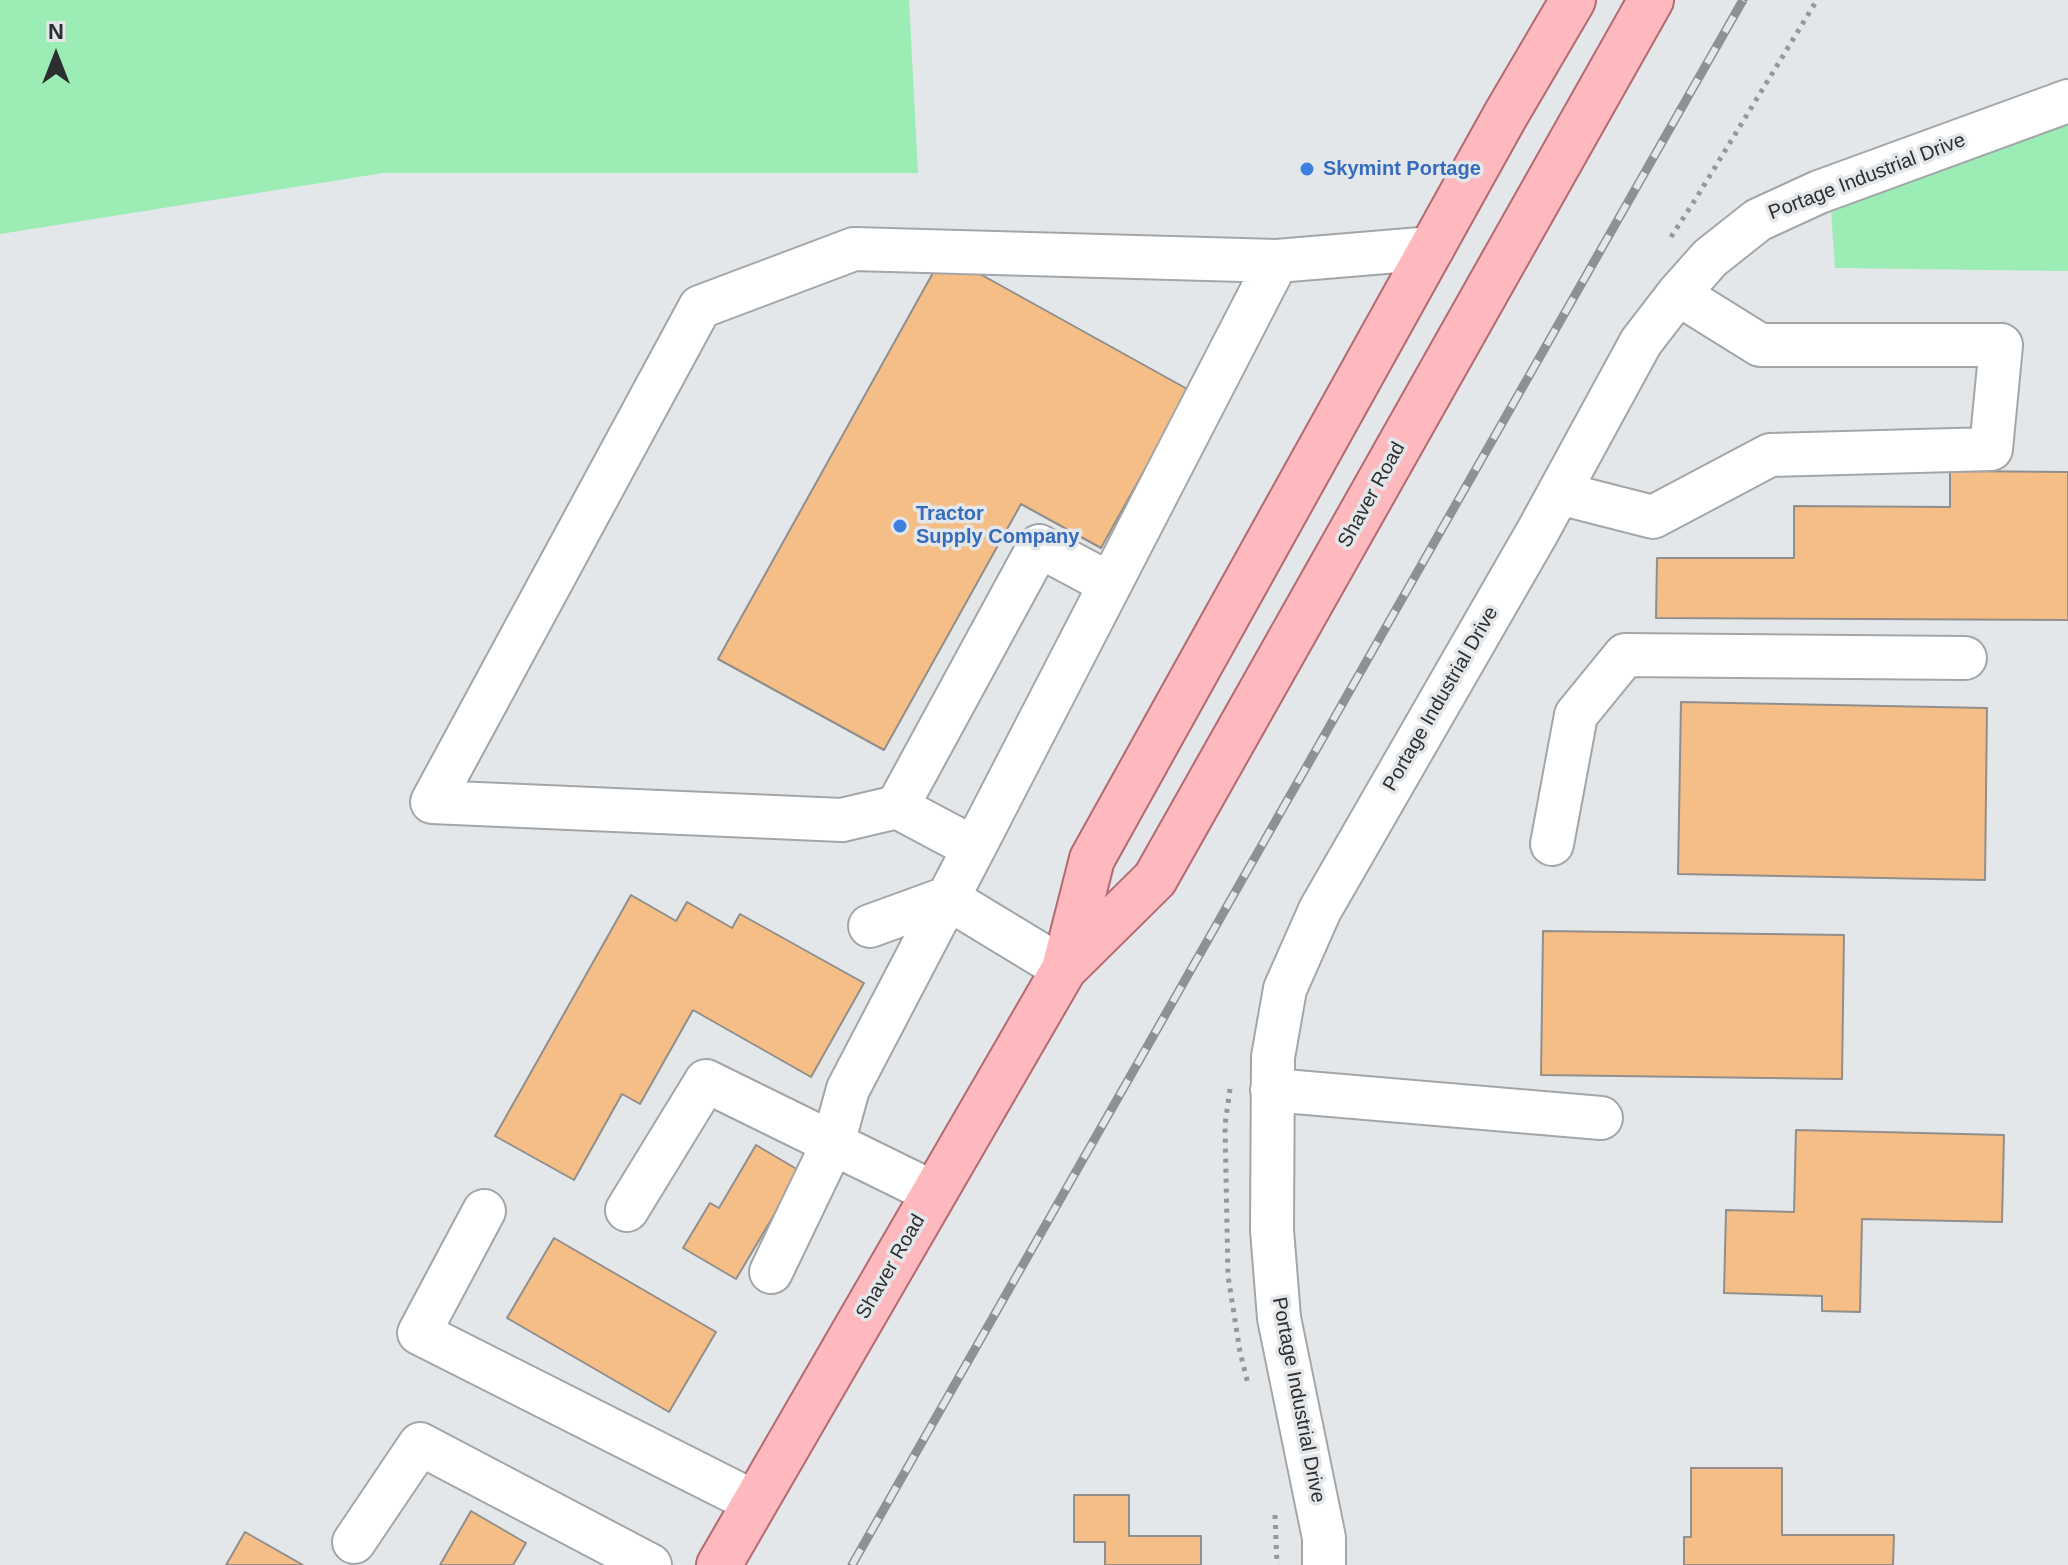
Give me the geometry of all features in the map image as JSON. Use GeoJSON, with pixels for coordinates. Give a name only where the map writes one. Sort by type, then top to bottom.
{"type":"FeatureCollection","features":[{"type":"Feature","properties":{"kind":"main road","name":"Shaver Road"},"geometry":{"type":"LineString","coordinates":[[1064,969],[1092,859],[1505,116],[1573,0]]}},
{"type":"Feature","properties":{"kind":"main road","name":"Shaver Road"},"geometry":{"type":"LineString","coordinates":[[719,1565],[1064,969],[1155,879],[1651,0]]}},
{"type":"Feature","properties":{"kind":"street","name":"Portage Industrial Drive"},"geometry":{"type":"LineString","coordinates":[[1324,1565],[1324,1538],[1279,1318],[1272,1230],[1273,1057],[1285,989],[1320,910],[1559,493],[1641,342],[1710,258],[1758,220],[1819,192],[2068,101]]}},
{"type":"Feature","properties":{"kind":"street"},"geometry":{"type":"LineString","coordinates":[[974,848],[897,807],[842,820],[432,802],[700,307],[854,249],[1277,261],[1433,248]]}},
{"type":"Feature","properties":{"kind":"street"},"geometry":{"type":"LineString","coordinates":[[771,1272],[833,1143],[848,1089],[1277,261]]}},
{"type":"Feature","properties":{"kind":"street"},"geometry":{"type":"LineString","coordinates":[[1559,493],[1653,517],[1770,455],[1991,449],[2001,345],[1760,345],[1678,294]]}},
{"type":"Feature","properties":{"kind":"street"},"geometry":{"type":"LineString","coordinates":[[897,807],[1039,546],[1110,584]]}},
{"type":"Feature","properties":{"kind":"street"},"geometry":{"type":"LineString","coordinates":[[1552,844],[1576,715],[1625,655],[1965,658]]}},
{"type":"Feature","properties":{"kind":"street"},"geometry":{"type":"LineString","coordinates":[[947,898],[1064,969]]}},
{"type":"Feature","properties":{"kind":"street"},"geometry":{"type":"LineString","coordinates":[[870,926],[947,898]]}},
{"type":"Feature","properties":{"kind":"street"},"geometry":{"type":"LineString","coordinates":[[627,1210],[706,1081],[934,1193]]}},
{"type":"Feature","properties":{"kind":"street"},"geometry":{"type":"LineString","coordinates":[[1272,1090],[1601,1118]]}},
{"type":"Feature","properties":{"kind":"street"},"geometry":{"type":"LineString","coordinates":[[484,1211],[419,1333],[754,1502]]}},
{"type":"Feature","properties":{"kind":"street"},"geometry":{"type":"LineString","coordinates":[[354,1542],[420,1444],[650,1565]]}},
{"type":"Feature","properties":{"kind":"green space"},"geometry":{"type":"Polygon","coordinates":[[[0,0],[909,0],[918,173],[383,173],[0,234],[0,0]]]}},
{"type":"Feature","properties":{"kind":"green space"},"geometry":{"type":"Polygon","coordinates":[[[2068,118],[2068,271],[1835,268],[1831,210],[2068,118]]]}},
{"type":"Feature","properties":{"kind":"building","name":"Tractor Supply Company"},"geometry":{"type":"Polygon","coordinates":[[[971,269],[1189,390],[1101,548],[1021,504],[884,750],[718,659],[934,271],[971,269]]]}},
{"type":"Feature","properties":{"kind":"building"},"geometry":{"type":"Polygon","coordinates":[[[1950,471],[2068,472],[2068,620],[1656,618],[1657,558],[1794,558],[1794,506],[1950,507],[1950,471]]]}},
{"type":"Feature","properties":{"kind":"building"},"geometry":{"type":"Polygon","coordinates":[[[1681,702],[1987,708],[1985,880],[1678,874],[1681,702]]]}},
{"type":"Feature","properties":{"kind":"building"},"geometry":{"type":"Polygon","coordinates":[[[631,895],[676,921],[687,902],[732,928],[740,914],[864,983],[811,1077],[693,1010],[640,1104],[622,1094],[574,1180],[495,1136],[631,895]]]}},
{"type":"Feature","properties":{"kind":"building"},"geometry":{"type":"Polygon","coordinates":[[[1543,931],[1844,935],[1842,1079],[1541,1075],[1543,931]]]}},
{"type":"Feature","properties":{"kind":"building"},"geometry":{"type":"Polygon","coordinates":[[[1796,1130],[2004,1135],[2002,1222],[1862,1219],[1860,1312],[1822,1311],[1822,1296],[1724,1293],[1726,1210],[1794,1212],[1796,1130]]]}},
{"type":"Feature","properties":{"kind":"building"},"geometry":{"type":"Polygon","coordinates":[[[756,1145],[800,1171],[736,1279],[683,1248],[710,1203],[719,1208],[756,1145]]]}},
{"type":"Feature","properties":{"kind":"building"},"geometry":{"type":"Polygon","coordinates":[[[554,1238],[716,1332],[669,1412],[507,1318],[554,1238]]]}},
{"type":"Feature","properties":{"kind":"building"},"geometry":{"type":"Polygon","coordinates":[[[1691,1468],[1782,1468],[1782,1535],[1894,1535],[1893,1565],[1684,1565],[1684,1537],[1691,1537],[1691,1468]]]}},
{"type":"Feature","properties":{"kind":"building"},"geometry":{"type":"Polygon","coordinates":[[[1074,1495],[1129,1495],[1129,1536],[1201,1536],[1201,1565],[1105,1565],[1105,1542],[1074,1542],[1074,1495]]]}},
{"type":"Feature","properties":{"kind":"building"},"geometry":{"type":"Polygon","coordinates":[[[471,1511],[526,1543],[513,1565],[440,1565],[471,1511]]]}},
{"type":"Feature","properties":{"kind":"building"},"geometry":{"type":"Polygon","coordinates":[[[245,1532],[303,1565],[226,1565],[245,1532]]]}},
{"type":"Feature","properties":{"kind":"railway"},"geometry":{"type":"LineString","coordinates":[[852,1565],[1743,0]]}},
{"type":"Feature","properties":{"kind":"place","name":"Skymint Portage"},"geometry":{"type":"Point","coordinates":[1307,169]}},
{"type":"Feature","properties":{"kind":"place","name":"Tractor Supply Company"},"geometry":{"type":"Point","coordinates":[900,526]}}]}
